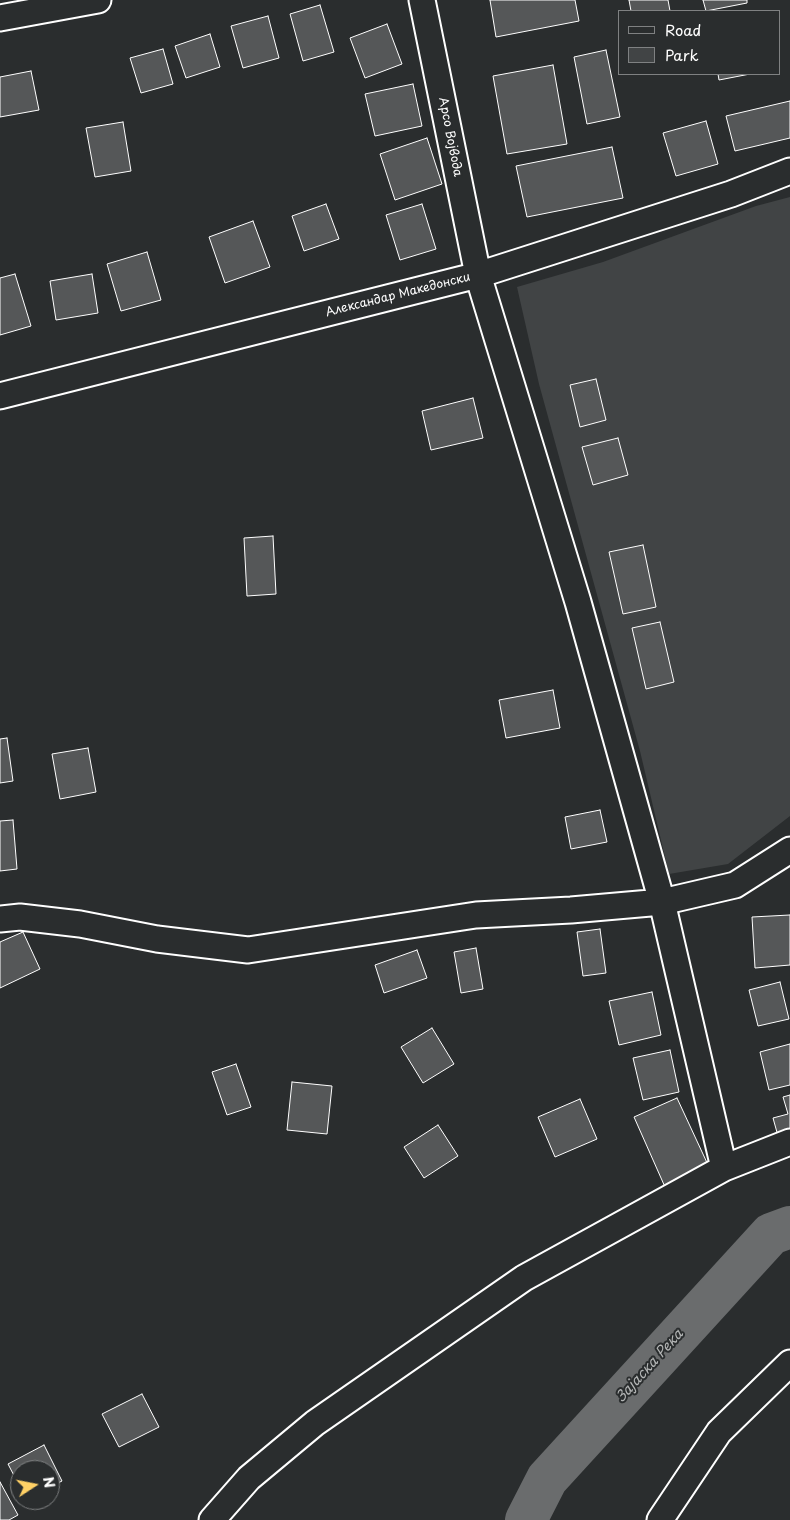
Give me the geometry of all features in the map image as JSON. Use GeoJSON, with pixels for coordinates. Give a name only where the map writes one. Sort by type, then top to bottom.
{"type":"FeatureCollection","features":[{"type":"Feature","properties":{"kind":"street"},"geometry":{"type":"LineString","coordinates":[[0,18],[70,2],[98,0]]}},
{"type":"Feature","properties":{"kind":"street","name":"Арсо Војвода"},"geometry":{"type":"LineString","coordinates":[[422,0],[478,275],[580,612],[662,902],[724,1168]]}},
{"type":"Feature","properties":{"kind":"street","name":"Александар Македонски"},"geometry":{"type":"LineString","coordinates":[[0,396],[478,275],[732,194],[790,171]]}},
{"type":"Feature","properties":{"kind":"street"},"geometry":{"type":"LineString","coordinates":[[0,919],[20,917],[80,924],[157,939],[248,950],[476,915],[571,910],[662,902],[735,886],[790,850]]}},
{"type":"Feature","properties":{"kind":"street"},"geometry":{"type":"LineString","coordinates":[[212,1520],[249,1478],[316,1423],[524,1278],[724,1168],[790,1142]]}},
{"type":"Feature","properties":{"kind":"street"},"geometry":{"type":"LineString","coordinates":[[660,1520],[719,1432],[790,1363]]}},
{"type":"Feature","properties":{"kind":"green space"},"geometry":{"type":"Polygon","coordinates":[[[790,197],[790,816],[728,864],[669,874],[640,751],[539,384],[517,287],[603,262],[756,206],[790,197]]]}},
{"type":"Feature","properties":{"kind":"building"},"geometry":{"type":"Polygon","coordinates":[[[490,0],[575,0],[579,21],[496,37],[490,0]]]}},
{"type":"Feature","properties":{"kind":"building"},"geometry":{"type":"Polygon","coordinates":[[[629,0],[668,0],[670,10],[631,10],[629,0]]]}},
{"type":"Feature","properties":{"kind":"building"},"geometry":{"type":"Polygon","coordinates":[[[703,0],[747,0],[747,3],[706,10],[703,0]]]}},
{"type":"Feature","properties":{"kind":"building"},"geometry":{"type":"Polygon","coordinates":[[[320,5],[334,52],[303,61],[290,14],[320,5]]]}},
{"type":"Feature","properties":{"kind":"building"},"geometry":{"type":"Polygon","coordinates":[[[268,16],[279,58],[243,68],[231,26],[268,16]]]}},
{"type":"Feature","properties":{"kind":"building"},"geometry":{"type":"Polygon","coordinates":[[[387,24],[402,64],[365,78],[350,38],[387,24]]]}},
{"type":"Feature","properties":{"kind":"building"},"geometry":{"type":"Polygon","coordinates":[[[210,34],[220,67],[186,78],[175,46],[210,34]]]}},
{"type":"Feature","properties":{"kind":"building"},"geometry":{"type":"Polygon","coordinates":[[[163,49],[173,84],[141,93],[130,58],[163,49]]]}},
{"type":"Feature","properties":{"kind":"building"},"geometry":{"type":"Polygon","coordinates":[[[606,50],[620,117],[587,124],[574,57],[606,50]]]}},
{"type":"Feature","properties":{"kind":"building"},"geometry":{"type":"Polygon","coordinates":[[[553,65],[567,144],[507,154],[493,76],[553,65]]]}},
{"type":"Feature","properties":{"kind":"building"},"geometry":{"type":"Polygon","coordinates":[[[31,71],[39,110],[0,117],[0,77],[31,71]]]}},
{"type":"Feature","properties":{"kind":"building"},"geometry":{"type":"Polygon","coordinates":[[[718,75],[745,75],[719,80],[718,75]]]}},
{"type":"Feature","properties":{"kind":"building"},"geometry":{"type":"Polygon","coordinates":[[[413,84],[422,126],[375,136],[365,94],[413,84]]]}},
{"type":"Feature","properties":{"kind":"building"},"geometry":{"type":"Polygon","coordinates":[[[790,101],[790,138],[735,151],[726,116],[790,101]]]}},
{"type":"Feature","properties":{"kind":"building"},"geometry":{"type":"Polygon","coordinates":[[[706,121],[718,164],[676,176],[663,133],[706,121]]]}},
{"type":"Feature","properties":{"kind":"building"},"geometry":{"type":"Polygon","coordinates":[[[123,122],[131,171],[95,177],[86,128],[123,122]]]}},
{"type":"Feature","properties":{"kind":"building"},"geometry":{"type":"Polygon","coordinates":[[[427,138],[442,184],[395,200],[380,154],[427,138]]]}},
{"type":"Feature","properties":{"kind":"building"},"geometry":{"type":"Polygon","coordinates":[[[612,147],[623,198],[527,217],[516,166],[612,147]]]}},
{"type":"Feature","properties":{"kind":"building"},"geometry":{"type":"Polygon","coordinates":[[[326,204],[339,239],[304,251],[292,216],[326,204]]]}},
{"type":"Feature","properties":{"kind":"building"},"geometry":{"type":"Polygon","coordinates":[[[422,204],[436,249],[400,260],[386,215],[422,204]]]}},
{"type":"Feature","properties":{"kind":"building"},"geometry":{"type":"Polygon","coordinates":[[[253,221],[270,267],[225,283],[209,237],[253,221]]]}},
{"type":"Feature","properties":{"kind":"building"},"geometry":{"type":"Polygon","coordinates":[[[147,252],[161,300],[121,311],[107,264],[147,252]]]}},
{"type":"Feature","properties":{"kind":"building"},"geometry":{"type":"Polygon","coordinates":[[[15,274],[31,326],[0,335],[0,278],[15,274]]]}},
{"type":"Feature","properties":{"kind":"building"},"geometry":{"type":"Polygon","coordinates":[[[92,274],[98,313],[56,320],[50,281],[92,274]]]}},
{"type":"Feature","properties":{"kind":"building"},"geometry":{"type":"Polygon","coordinates":[[[596,379],[606,420],[580,427],[570,385],[596,379]]]}},
{"type":"Feature","properties":{"kind":"building"},"geometry":{"type":"Polygon","coordinates":[[[473,398],[483,438],[431,450],[422,411],[473,398]]]}},
{"type":"Feature","properties":{"kind":"building"},"geometry":{"type":"Polygon","coordinates":[[[618,438],[628,475],[593,485],[582,447],[618,438]]]}},
{"type":"Feature","properties":{"kind":"building"},"geometry":{"type":"Polygon","coordinates":[[[273,536],[276,594],[247,596],[244,538],[273,536]]]}},
{"type":"Feature","properties":{"kind":"building"},"geometry":{"type":"Polygon","coordinates":[[[643,545],[656,607],[623,614],[609,552],[643,545]]]}},
{"type":"Feature","properties":{"kind":"building"},"geometry":{"type":"Polygon","coordinates":[[[660,622],[674,682],[646,689],[632,628],[660,622]]]}},
{"type":"Feature","properties":{"kind":"building"},"geometry":{"type":"Polygon","coordinates":[[[553,690],[560,728],[506,738],[499,700],[553,690]]]}},
{"type":"Feature","properties":{"kind":"building"},"geometry":{"type":"Polygon","coordinates":[[[7,738],[13,781],[0,783],[0,739],[7,738]]]}},
{"type":"Feature","properties":{"kind":"building"},"geometry":{"type":"Polygon","coordinates":[[[88,748],[96,792],[60,799],[52,754],[88,748]]]}},
{"type":"Feature","properties":{"kind":"building"},"geometry":{"type":"Polygon","coordinates":[[[600,810],[607,842],[571,849],[565,817],[600,810]]]}},
{"type":"Feature","properties":{"kind":"building"},"geometry":{"type":"Polygon","coordinates":[[[13,820],[17,869],[0,871],[0,821],[13,820]]]}},
{"type":"Feature","properties":{"kind":"building"},"geometry":{"type":"Polygon","coordinates":[[[790,915],[790,965],[755,968],[752,917],[790,915]]]}},
{"type":"Feature","properties":{"kind":"building"},"geometry":{"type":"Polygon","coordinates":[[[600,929],[606,973],[583,976],[577,932],[600,929]]]}},
{"type":"Feature","properties":{"kind":"building"},"geometry":{"type":"Polygon","coordinates":[[[23,932],[40,969],[0,988],[0,942],[23,932]]]}},
{"type":"Feature","properties":{"kind":"building"},"geometry":{"type":"Polygon","coordinates":[[[476,948],[483,989],[461,993],[454,952],[476,948]]]}},
{"type":"Feature","properties":{"kind":"building"},"geometry":{"type":"Polygon","coordinates":[[[417,950],[427,978],[384,993],[375,965],[417,950]]]}},
{"type":"Feature","properties":{"kind":"building"},"geometry":{"type":"Polygon","coordinates":[[[780,982],[789,1019],[758,1026],[749,990],[780,982]]]}},
{"type":"Feature","properties":{"kind":"building"},"geometry":{"type":"Polygon","coordinates":[[[652,992],[661,1035],[619,1045],[609,1001],[652,992]]]}},
{"type":"Feature","properties":{"kind":"building"},"geometry":{"type":"Polygon","coordinates":[[[432,1028],[454,1064],[423,1083],[401,1047],[432,1028]]]}},
{"type":"Feature","properties":{"kind":"building"},"geometry":{"type":"Polygon","coordinates":[[[790,1044],[790,1085],[769,1090],[760,1052],[790,1044]]]}},
{"type":"Feature","properties":{"kind":"building"},"geometry":{"type":"Polygon","coordinates":[[[670,1050],[679,1092],[643,1100],[633,1058],[670,1050]]]}},
{"type":"Feature","properties":{"kind":"building"},"geometry":{"type":"Polygon","coordinates":[[[236,1064],[251,1107],[227,1115],[212,1072],[236,1064]]]}},
{"type":"Feature","properties":{"kind":"building"},"geometry":{"type":"Polygon","coordinates":[[[292,1082],[332,1086],[327,1134],[287,1130],[292,1082]]]}},
{"type":"Feature","properties":{"kind":"building"},"geometry":{"type":"Polygon","coordinates":[[[790,1095],[790,1132],[778,1136],[773,1118],[788,1114],[783,1097],[790,1095]]]}},
{"type":"Feature","properties":{"kind":"building"},"geometry":{"type":"Polygon","coordinates":[[[677,1098],[709,1167],[665,1187],[634,1117],[677,1098]]]}},
{"type":"Feature","properties":{"kind":"building"},"geometry":{"type":"Polygon","coordinates":[[[580,1099],[597,1139],[555,1157],[538,1117],[580,1099]]]}},
{"type":"Feature","properties":{"kind":"building"},"geometry":{"type":"Polygon","coordinates":[[[438,1125],[458,1156],[424,1178],[404,1147],[438,1125]]]}},
{"type":"Feature","properties":{"kind":"building"},"geometry":{"type":"Polygon","coordinates":[[[142,1394],[159,1427],[119,1447],[102,1414],[142,1394]]]}},
{"type":"Feature","properties":{"kind":"building"},"geometry":{"type":"Polygon","coordinates":[[[44,1445],[52,1460],[16,1460],[44,1445]]]}},
{"type":"Feature","properties":{"kind":"building"},"geometry":{"type":"Polygon","coordinates":[[[0,1482],[10,1500],[10,1510],[15,1510],[18,1515],[9,1520],[0,1520],[0,1482]]]}},
{"type":"Feature","properties":{"kind":"waterway","name":"Зајаска Река"},"geometry":{"type":"LineString","coordinates":[[526,1520],[547,1479],[771,1234],[790,1227]]}}]}
